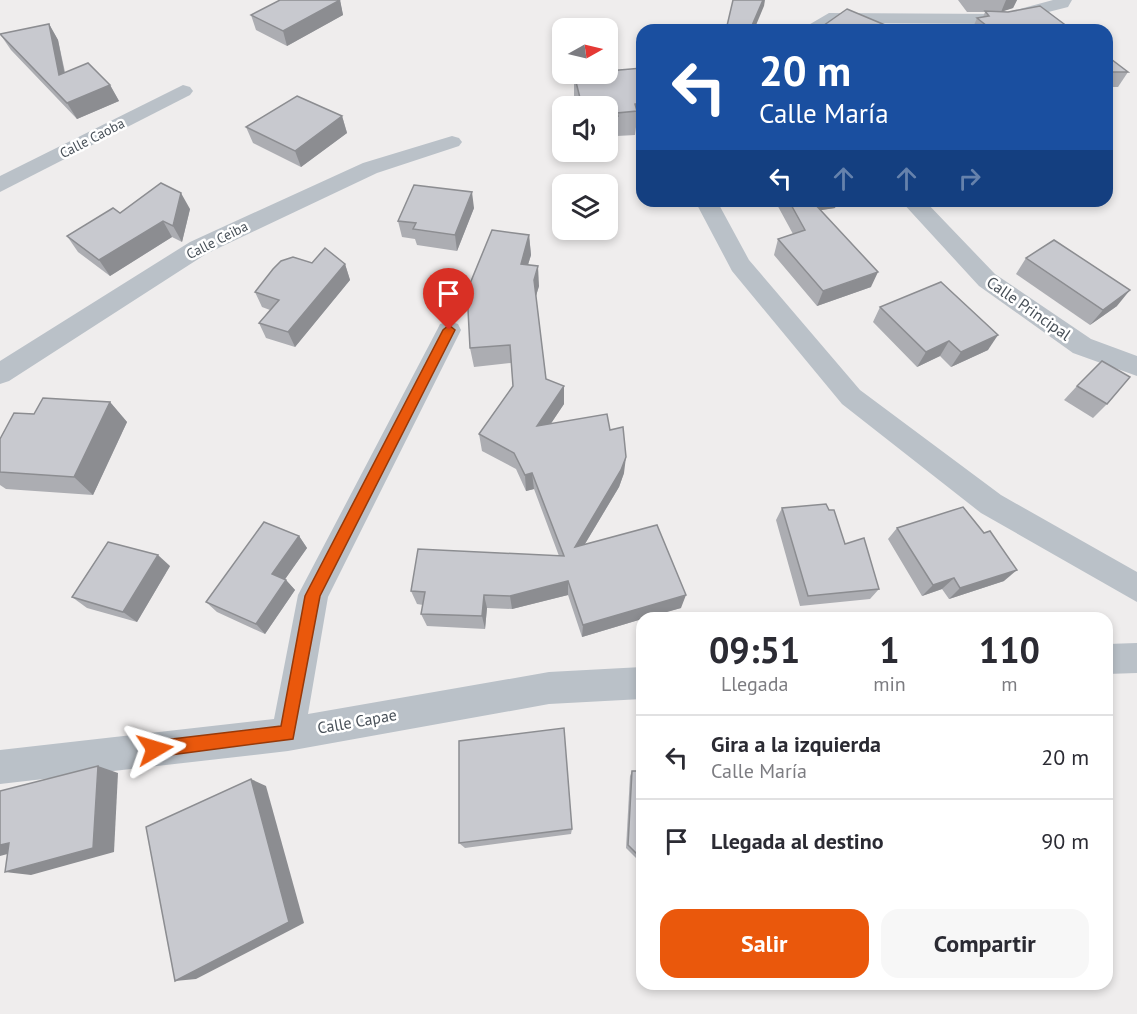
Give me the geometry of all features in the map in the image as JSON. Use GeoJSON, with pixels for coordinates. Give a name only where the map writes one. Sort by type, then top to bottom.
{"type":"FeatureCollection","features":[{"type":"Feature","properties":{"kind":"street"},"geometry":{"type":"LineString","coordinates":[[819,0],[830,18]]}},
{"type":"Feature","properties":{"kind":"street"},"geometry":{"type":"LineString","coordinates":[[820,24],[830,18],[1001,19],[1062,3],[1063,0]]}},
{"type":"Feature","properties":{"kind":"street","name":"Calle Caoba"},"geometry":{"type":"LineString","coordinates":[[0,185],[183,91]]}},
{"type":"Feature","properties":{"kind":"street","name":"Calle Ceiba"},"geometry":{"type":"LineString","coordinates":[[0,374],[198,248],[370,168],[452,142]]}},
{"type":"Feature","properties":{"kind":"street"},"geometry":{"type":"LineString","coordinates":[[709,207],[740,265],[851,397],[992,504],[1137,588]]}},
{"type":"Feature","properties":{"kind":"street","name":"Calle Principal"},"geometry":{"type":"LineString","coordinates":[[918,207],[987,280],[1082,346],[1137,366]]}},
{"type":"Feature","properties":{"kind":"street"},"geometry":{"type":"LineString","coordinates":[[288,734],[313,596],[449,330]]}},
{"type":"Feature","properties":{"kind":"street"},"geometry":{"type":"LineString","coordinates":[[1113,659],[1137,658]]}},
{"type":"Feature","properties":{"kind":"street","name":"Calle Capae"},"geometry":{"type":"LineString","coordinates":[[0,766],[288,734],[549,688],[636,683]]}},
{"type":"Feature","properties":{"kind":"building"},"geometry":{"type":"Polygon","coordinates":[[[280,0],[340,0],[283,31],[251,15],[280,0]]]}},
{"type":"Feature","properties":{"kind":"building"},"geometry":{"type":"Polygon","coordinates":[[[733,0],[763,0],[753,24],[727,24],[733,0]]]}},
{"type":"Feature","properties":{"kind":"building"},"geometry":{"type":"Polygon","coordinates":[[[1040,6],[1064,24],[984,24],[977,18],[989,16],[985,11],[1008,12],[1040,6]]]}},
{"type":"Feature","properties":{"kind":"building"},"geometry":{"type":"Polygon","coordinates":[[[847,9],[883,24],[826,24],[847,9]]]}},
{"type":"Feature","properties":{"kind":"building"},"geometry":{"type":"Polygon","coordinates":[[[49,24],[59,75],[88,63],[110,85],[67,103],[0,34],[49,24]]]}},
{"type":"Feature","properties":{"kind":"building"},"geometry":{"type":"Polygon","coordinates":[[[1113,61],[1128,72],[1113,72],[1113,61]]]}},
{"type":"Feature","properties":{"kind":"building"},"geometry":{"type":"Polygon","coordinates":[[[636,69],[636,111],[618,113],[618,96],[580,96],[576,84],[618,84],[618,70],[636,69]]]}},
{"type":"Feature","properties":{"kind":"building"},"geometry":{"type":"Polygon","coordinates":[[[297,96],[342,116],[295,151],[246,127],[297,96]]]}},
{"type":"Feature","properties":{"kind":"building"},"geometry":{"type":"Polygon","coordinates":[[[161,183],[181,193],[173,226],[163,221],[99,260],[67,236],[113,208],[120,213],[161,183]]]}},
{"type":"Feature","properties":{"kind":"building"},"geometry":{"type":"Polygon","coordinates":[[[414,185],[472,192],[455,235],[413,229],[416,223],[398,221],[414,185]]]}},
{"type":"Feature","properties":{"kind":"building"},"geometry":{"type":"Polygon","coordinates":[[[792,207],[818,207],[878,272],[823,291],[778,239],[805,230],[792,207]]]}},
{"type":"Feature","properties":{"kind":"building"},"geometry":{"type":"Polygon","coordinates":[[[492,230],[529,235],[521,264],[538,266],[534,280],[546,379],[564,386],[537,426],[607,414],[610,430],[623,427],[626,457],[621,470],[575,547],[657,525],[686,595],[583,625],[568,581],[510,596],[484,595],[482,616],[421,614],[425,592],[411,591],[418,549],[564,556],[532,473],[525,475],[514,453],[479,434],[513,386],[510,345],[470,348],[467,291],[492,230]]]}},
{"type":"Feature","properties":{"kind":"building"},"geometry":{"type":"Polygon","coordinates":[[[1054,240],[1130,290],[1103,310],[1026,258],[1054,240]]]}},
{"type":"Feature","properties":{"kind":"building"},"geometry":{"type":"Polygon","coordinates":[[[325,248],[345,264],[288,332],[259,323],[279,300],[255,292],[273,269],[281,261],[293,257],[312,263],[325,248]]]}},
{"type":"Feature","properties":{"kind":"building"},"geometry":{"type":"Polygon","coordinates":[[[941,282],[998,335],[961,352],[949,341],[926,352],[880,307],[941,282]]]}},
{"type":"Feature","properties":{"kind":"building"},"geometry":{"type":"Polygon","coordinates":[[[1102,361],[1130,377],[1107,404],[1077,386],[1102,361]]]}},
{"type":"Feature","properties":{"kind":"building"},"geometry":{"type":"Polygon","coordinates":[[[43,398],[110,402],[74,477],[0,472],[0,439],[14,413],[34,414],[43,398]]]}},
{"type":"Feature","properties":{"kind":"building"},"geometry":{"type":"Polygon","coordinates":[[[826,504],[829,510],[834,510],[845,544],[864,538],[879,589],[808,596],[782,508],[826,504]]]}},
{"type":"Feature","properties":{"kind":"building"},"geometry":{"type":"Polygon","coordinates":[[[963,507],[984,533],[990,531],[1017,570],[960,588],[954,578],[933,585],[897,528],[963,507]]]}},
{"type":"Feature","properties":{"kind":"building"},"geometry":{"type":"Polygon","coordinates":[[[264,522],[299,536],[272,574],[286,580],[256,624],[206,602],[264,522]]]}},
{"type":"Feature","properties":{"kind":"building"},"geometry":{"type":"Polygon","coordinates":[[[108,542],[158,555],[123,612],[72,597],[108,542]]]}},
{"type":"Feature","properties":{"kind":"building"},"geometry":{"type":"Polygon","coordinates":[[[564,728],[572,829],[459,843],[459,741],[564,728]]]}},
{"type":"Feature","properties":{"kind":"building"},"geometry":{"type":"Polygon","coordinates":[[[98,766],[93,848],[5,872],[9,843],[0,845],[0,791],[98,766]]]}},
{"type":"Feature","properties":{"kind":"building"},"geometry":{"type":"Polygon","coordinates":[[[632,771],[636,771],[636,853],[628,845],[632,771]]]}},
{"type":"Feature","properties":{"kind":"building"},"geometry":{"type":"Polygon","coordinates":[[[251,779],[289,922],[175,981],[146,827],[251,779]]]}},
{"type":"Feature","properties":{"kind":"route"},"geometry":{"type":"LineString","coordinates":[[155,749],[288,734],[313,596],[449,330]]}}]}
